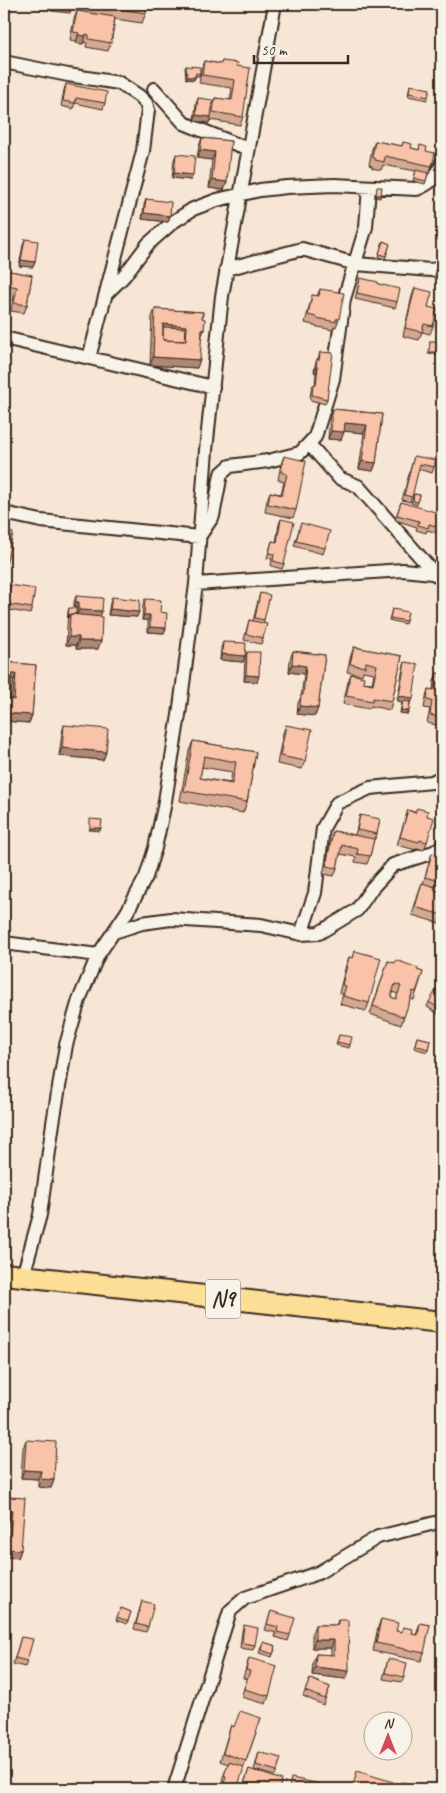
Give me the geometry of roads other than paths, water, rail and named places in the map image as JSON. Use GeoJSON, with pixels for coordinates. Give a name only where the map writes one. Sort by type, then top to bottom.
{"type":"FeatureCollection","features":[{"type":"Feature","properties":{"kind":"highway","name":"N9"},"geometry":{"type":"LineString","coordinates":[[14,1275],[442,1322]]}},
{"type":"Feature","properties":{"kind":"street"},"geometry":{"type":"LineString","coordinates":[[14,1275],[40,1215],[66,1045],[79,1000],[98,954],[114,932],[146,877],[164,807],[179,715],[196,584],[222,296],[275,4]]}},
{"type":"Feature","properties":{"kind":"street"},"geometry":{"type":"LineString","coordinates":[[4,62],[119,83],[146,103],[148,120],[143,151],[89,358]]}},
{"type":"Feature","properties":{"kind":"street"},"geometry":{"type":"LineString","coordinates":[[154,89],[184,123],[248,149]]}},
{"type":"Feature","properties":{"kind":"street"},"geometry":{"type":"LineString","coordinates":[[107,293],[124,276],[148,244],[173,222],[193,209],[217,200],[287,187],[334,185],[417,189],[433,180],[442,163]]}},
{"type":"Feature","properties":{"kind":"street"},"geometry":{"type":"LineString","coordinates":[[199,537],[213,516],[221,474],[230,466],[268,461],[300,453],[315,437],[333,379],[344,299],[366,227],[369,187]]}},
{"type":"Feature","properties":{"kind":"street"},"geometry":{"type":"LineString","coordinates":[[226,269],[302,250],[356,264],[431,270],[442,268]]}},
{"type":"Feature","properties":{"kind":"street"},"geometry":{"type":"LineString","coordinates":[[4,338],[213,387]]}},
{"type":"Feature","properties":{"kind":"street"},"geometry":{"type":"LineString","coordinates":[[309,444],[339,478],[358,486],[439,575]]}},
{"type":"Feature","properties":{"kind":"street"},"geometry":{"type":"LineString","coordinates":[[4,513],[41,521],[199,537]]}},
{"type":"Feature","properties":{"kind":"street"},"geometry":{"type":"LineString","coordinates":[[196,584],[403,570],[439,575]]}},
{"type":"Feature","properties":{"kind":"street"},"geometry":{"type":"LineString","coordinates":[[301,934],[315,893],[323,828],[337,803],[370,788],[432,782],[442,777]]}},
{"type":"Feature","properties":{"kind":"street"},"geometry":{"type":"LineString","coordinates":[[114,932],[142,923],[172,919],[261,925],[301,934],[319,933],[357,910],[372,888],[393,865],[434,852],[442,846]]}},
{"type":"Feature","properties":{"kind":"street"},"geometry":{"type":"LineString","coordinates":[[4,943],[98,954]]}},
{"type":"Feature","properties":{"kind":"street"},"geometry":{"type":"LineString","coordinates":[[174,1789],[230,1611],[245,1598],[318,1573],[378,1537],[442,1520]]}}]}
